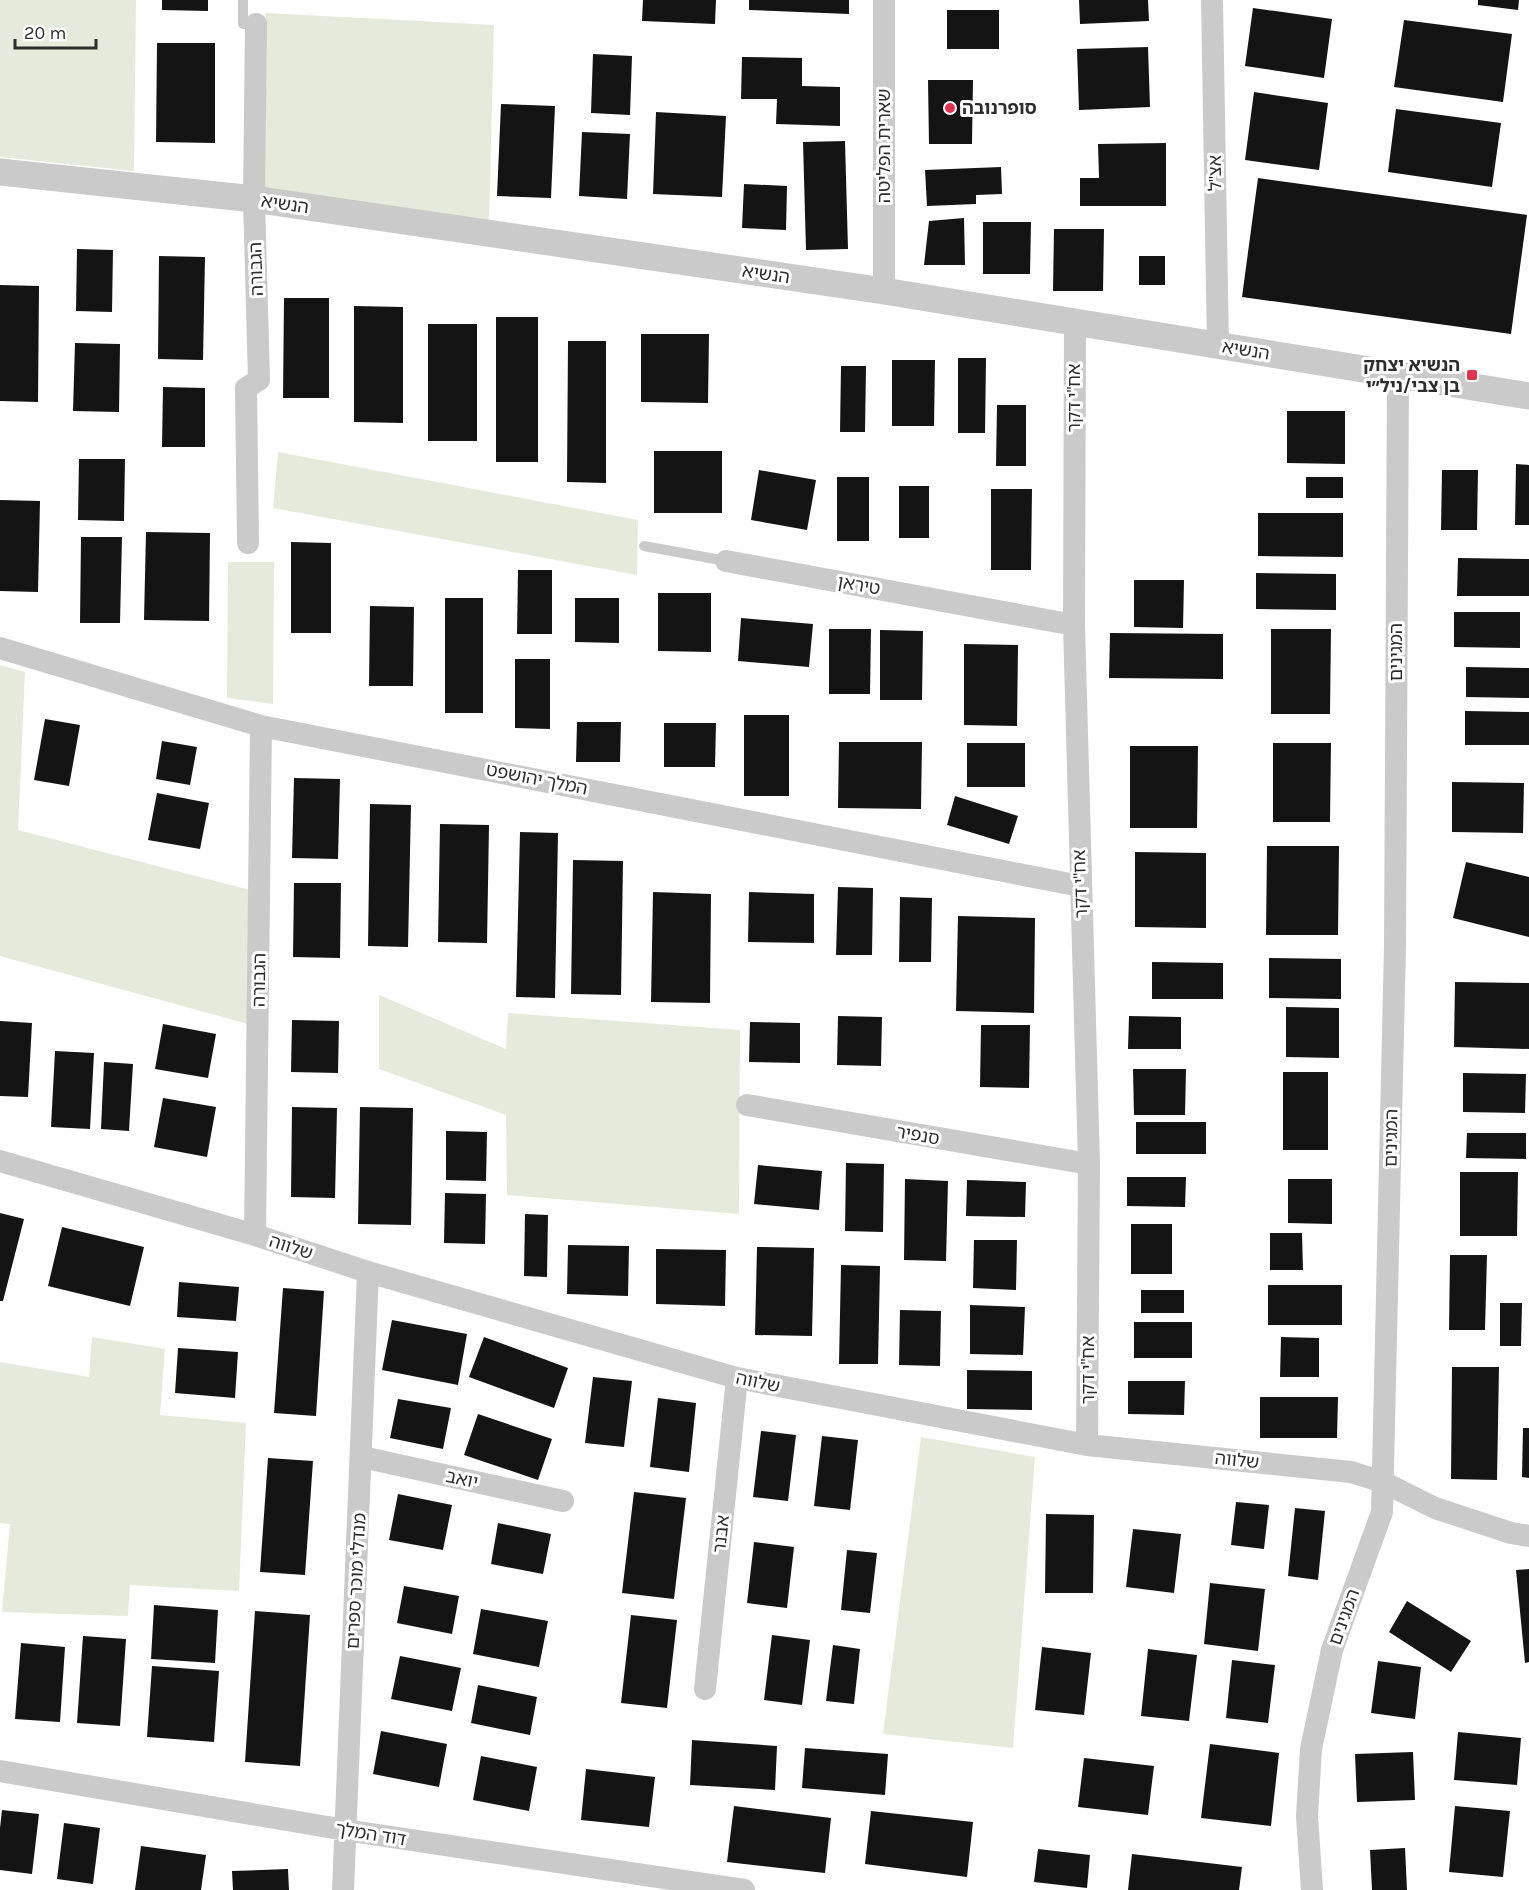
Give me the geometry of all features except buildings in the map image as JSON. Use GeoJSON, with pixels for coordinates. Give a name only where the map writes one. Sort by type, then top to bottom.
{"type":"FeatureCollection","features":[{"type":"Feature","properties":{"kind":"street","name":"שארית הפליטה"},"geometry":{"type":"LineString","coordinates":[[884,0],[884,291]]}},
{"type":"Feature","properties":{"kind":"street","name":"אצ\"ל"},"geometry":{"type":"LineString","coordinates":[[1212,0],[1218,346]]}},
{"type":"Feature","properties":{"kind":"street","name":"הגבורה"},"geometry":{"type":"LineString","coordinates":[[248,543],[246,388],[259,380],[254,199],[256,24]]}},
{"type":"Feature","properties":{"kind":"street","name":"הנשיא"},"geometry":{"type":"LineString","coordinates":[[0,172],[254,199],[884,291],[1529,396]]}},
{"type":"Feature","properties":{"kind":"street","name":"אח\"י דקר"},"geometry":{"type":"LineString","coordinates":[[1075,323],[1074,625],[1089,1164],[1087,1444]]}},
{"type":"Feature","properties":{"kind":"street","name":"המגינים"},"geometry":{"type":"LineString","coordinates":[[1312,1890],[1307,1816],[1311,1749],[1332,1650],[1382,1512],[1395,945],[1398,375]]}},
{"type":"Feature","properties":{"kind":"street","name":"טיראן"},"geometry":{"type":"LineString","coordinates":[[726,561],[1074,625]]}},
{"type":"Feature","properties":{"kind":"street","name":"המלך יהושפט"},"geometry":{"type":"LineString","coordinates":[[0,648],[261,726],[1080,886]]}},
{"type":"Feature","properties":{"kind":"street","name":"הגבורה"},"geometry":{"type":"LineString","coordinates":[[255,1235],[261,726]]}},
{"type":"Feature","properties":{"kind":"street","name":"סנפיר"},"geometry":{"type":"LineString","coordinates":[[747,1105],[1089,1164]]}},
{"type":"Feature","properties":{"kind":"street","name":"שלווה"},"geometry":{"type":"LineString","coordinates":[[0,1161],[255,1235],[368,1272],[737,1378],[1087,1444],[1351,1472],[1383,1482],[1435,1508],[1511,1533],[1529,1536]]}},
{"type":"Feature","properties":{"kind":"street","name":"מנדלי מוכר ספרים"},"geometry":{"type":"LineString","coordinates":[[343,1890],[368,1272]]}},
{"type":"Feature","properties":{"kind":"street","name":"אבנר"},"geometry":{"type":"LineString","coordinates":[[705,1689],[737,1378]]}},
{"type":"Feature","properties":{"kind":"street","name":"יואב"},"geometry":{"type":"LineString","coordinates":[[362,1457],[563,1501]]}},
{"type":"Feature","properties":{"kind":"street","name":"דוד המלך"},"geometry":{"type":"LineString","coordinates":[[0,1771],[671,1885],[744,1890]]}},
{"type":"Feature","properties":{"kind":"lane","name":"הגבורה"},"geometry":{"type":"LineString","coordinates":[[243,0],[243,24],[256,24]]}},
{"type":"Feature","properties":{"kind":"lane","name":"טיראן"},"geometry":{"type":"LineString","coordinates":[[644,546],[726,561]]}},
{"type":"Feature","properties":{"kind":"shaded area"},"geometry":{"type":"Polygon","coordinates":[[[0,0],[136,0],[134,171],[0,157],[0,0]]]}},
{"type":"Feature","properties":{"kind":"shaded area"},"geometry":{"type":"Polygon","coordinates":[[[266,13],[494,25],[489,224],[265,190],[266,13]]]}},
{"type":"Feature","properties":{"kind":"shaded area"},"geometry":{"type":"Polygon","coordinates":[[[278,452],[638,520],[637,575],[273,508],[278,452]]]}},
{"type":"Feature","properties":{"kind":"shaded area"},"geometry":{"type":"Polygon","coordinates":[[[228,562],[274,562],[273,704],[227,698],[228,562]]]}},
{"type":"Feature","properties":{"kind":"shaded area"},"geometry":{"type":"Polygon","coordinates":[[[0,665],[25,672],[18,830],[250,890],[248,1024],[0,956],[0,665]]]}},
{"type":"Feature","properties":{"kind":"shaded area"},"geometry":{"type":"Polygon","coordinates":[[[379,995],[506,1049],[508,1013],[740,1030],[739,1214],[507,1195],[506,1115],[379,1069],[379,995]]]}},
{"type":"Feature","properties":{"kind":"shaded area"},"geometry":{"type":"Polygon","coordinates":[[[92,1337],[165,1349],[160,1415],[246,1423],[239,1591],[130,1585],[128,1616],[2,1612],[10,1524],[0,1523],[0,1362],[89,1377],[92,1337]]]}},
{"type":"Feature","properties":{"kind":"shaded area"},"geometry":{"type":"Polygon","coordinates":[[[921,1437],[1035,1457],[1013,1748],[883,1734],[921,1437]]]}},
{"type":"Feature","properties":{"kind":"place","name":"סופרנובה"},"geometry":{"type":"Point","coordinates":[950,108]}},
{"type":"Feature","properties":{"kind":"place","name":"הנשיא יצחק בן צבי/ניל״י"},"geometry":{"type":"Point","coordinates":[1472,375]}}]}
